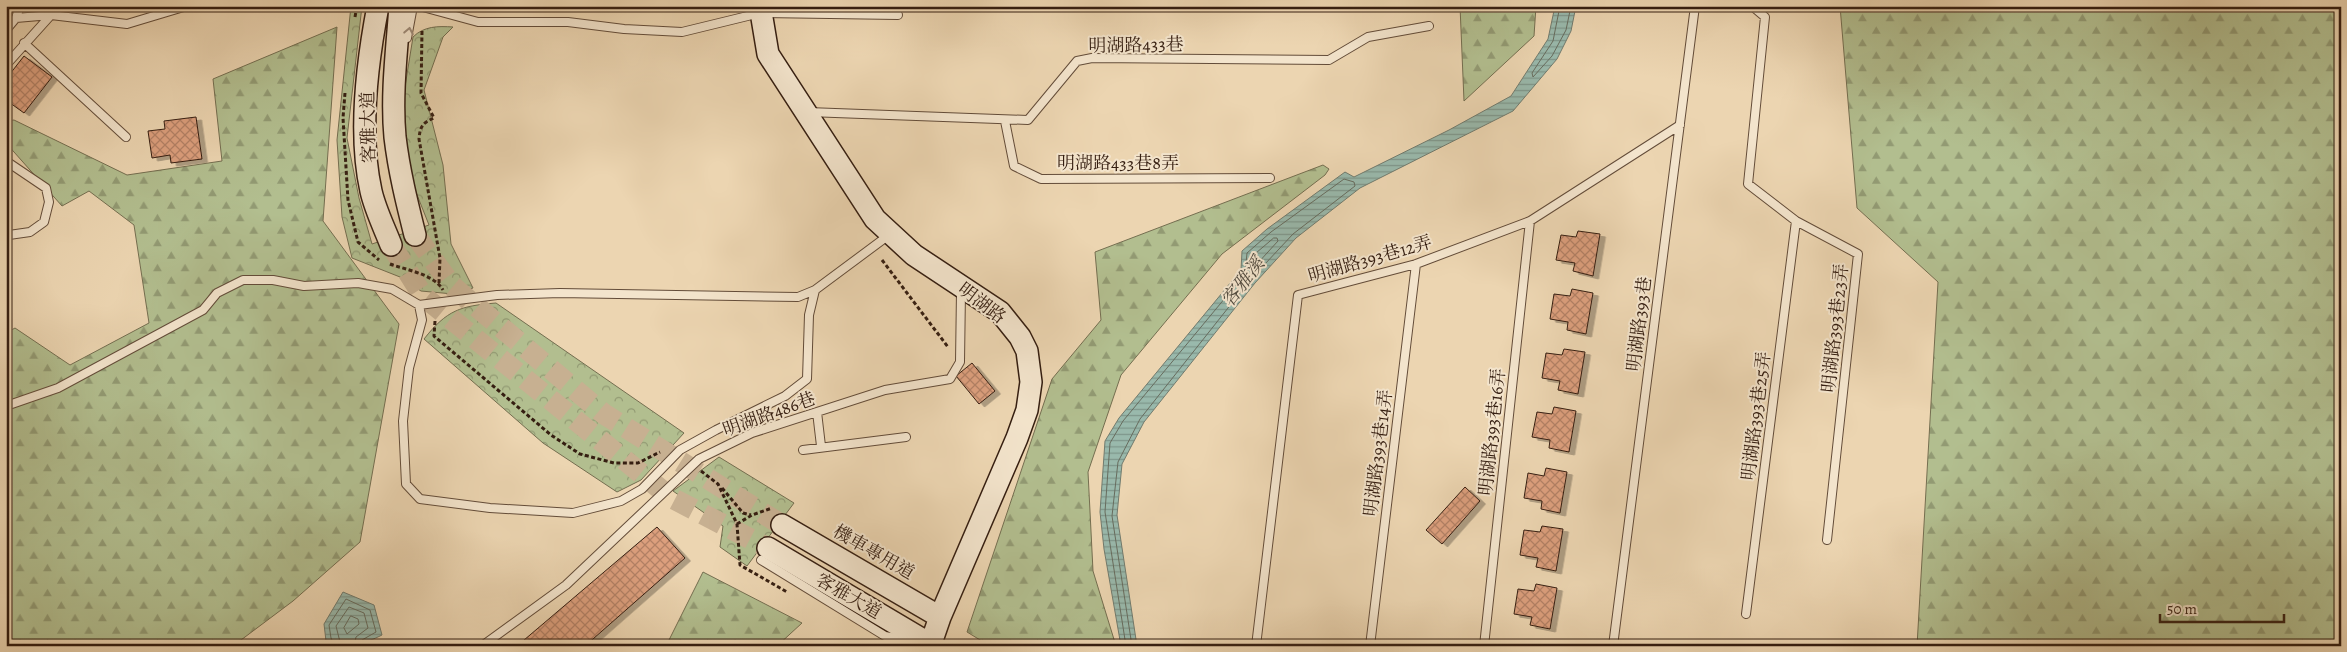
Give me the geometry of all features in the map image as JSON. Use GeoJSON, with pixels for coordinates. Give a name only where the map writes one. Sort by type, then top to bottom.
{"type":"FeatureCollection","features":[{"type":"Feature","properties":{"kind":"street","name":"客雅大道"},"geometry":{"type":"LineString","coordinates":[[400,6],[396,62],[395,136],[402,186],[418,230]]}},
{"type":"Feature","properties":{"kind":"street","name":"客雅大道"},"geometry":{"type":"LineString","coordinates":[[372,10],[365,136],[371,191],[387,247]]}},
{"type":"Feature","properties":{"kind":"street","name":"明湖路"},"geometry":{"type":"LineString","coordinates":[[760,10],[768,54],[875,219],[914,255],[1000,312],[1014,328],[1027,351],[1031,382],[1027,410],[930,645]]}},
{"type":"Feature","properties":{"kind":"street","name":"客雅大道"},"geometry":{"type":"LineString","coordinates":[[783,517],[940,617]]}},
{"type":"Feature","properties":{"kind":"street","name":"客雅大道"},"geometry":{"type":"LineString","coordinates":[[765,554],[930,645]]}},
{"type":"Feature","properties":{"kind":"lane"},"geometry":{"type":"LineString","coordinates":[[6,30],[16,18],[20,6]]}},
{"type":"Feature","properties":{"kind":"lane"},"geometry":{"type":"LineString","coordinates":[[16,18],[51,14],[127,24],[187,6]]}},
{"type":"Feature","properties":{"kind":"lane"},"geometry":{"type":"LineString","coordinates":[[413,6],[403,62],[401,135],[418,230]]}},
{"type":"Feature","properties":{"kind":"lane"},"geometry":{"type":"LineString","coordinates":[[452,15],[453,6]]}},
{"type":"Feature","properties":{"kind":"lane","name":"明湖路393巷"},"geometry":{"type":"LineString","coordinates":[[1613,646],[1695,6]]}},
{"type":"Feature","properties":{"kind":"lane","name":"明湖路393巷23弄"},"geometry":{"type":"LineString","coordinates":[[1752,6],[1765,16],[1748,184],[1796,221],[1858,254],[1826,540]]}},
{"type":"Feature","properties":{"kind":"lane"},"geometry":{"type":"LineString","coordinates":[[423,7],[478,22],[568,22],[682,32],[760,10],[898,15]]}},
{"type":"Feature","properties":{"kind":"lane"},"geometry":{"type":"LineString","coordinates":[[6,65],[51,14]]}},
{"type":"Feature","properties":{"kind":"lane","name":"明湖路433巷"},"geometry":{"type":"LineString","coordinates":[[804,112],[1005,121],[1028,120],[1077,61],[1092,58],[1330,60],[1368,37],[1429,26]]}},
{"type":"Feature","properties":{"kind":"lane"},"geometry":{"type":"LineString","coordinates":[[24,43],[126,137]]}},
{"type":"Feature","properties":{"kind":"lane","name":"明湖路433巷8弄"},"geometry":{"type":"LineString","coordinates":[[1005,121],[1014,166],[1041,179],[1270,178]]}},
{"type":"Feature","properties":{"kind":"lane","name":"明湖路393巷12弄"},"geometry":{"type":"LineString","coordinates":[[1256,646],[1298,295],[1416,264],[1530,222],[1680,125]]}},
{"type":"Feature","properties":{"kind":"lane"},"geometry":{"type":"LineString","coordinates":[[6,161],[46,188],[48,202],[44,222],[30,232],[6,238]]}},
{"type":"Feature","properties":{"kind":"lane","name":"明湖路393巷25弄"},"geometry":{"type":"LineString","coordinates":[[1746,614],[1796,221]]}},
{"type":"Feature","properties":{"kind":"lane","name":"明湖路393巷16弄"},"geometry":{"type":"LineString","coordinates":[[1484,646],[1530,222]]}},
{"type":"Feature","properties":{"kind":"lane"},"geometry":{"type":"LineString","coordinates":[[6,406],[67,384],[203,310],[217,293],[243,280],[273,280],[304,286],[358,283],[392,288],[419,305],[497,295],[560,293],[798,297],[815,290],[890,233]]}},
{"type":"Feature","properties":{"kind":"lane","name":"明湖路393巷14弄"},"geometry":{"type":"LineString","coordinates":[[1370,646],[1416,264]]}},
{"type":"Feature","properties":{"kind":"lane"},"geometry":{"type":"LineString","coordinates":[[960,362],[962,286]]}},
{"type":"Feature","properties":{"kind":"lane"},"geometry":{"type":"LineString","coordinates":[[419,305],[422,320],[409,368],[404,421],[406,484],[420,499],[490,508],[573,513],[621,501],[642,489],[676,454],[716,430],[785,396],[808,379],[809,315],[815,290]]}},
{"type":"Feature","properties":{"kind":"lane","name":"明湖路486巷"},"geometry":{"type":"LineString","coordinates":[[482,646],[566,585],[699,459],[752,433],[885,390],[950,379],[960,362]]}},
{"type":"Feature","properties":{"kind":"lane"},"geometry":{"type":"LineString","coordinates":[[817,412],[821,446]]}},
{"type":"Feature","properties":{"kind":"lane"},"geometry":{"type":"LineString","coordinates":[[803,450],[821,446],[906,437]]}},
{"type":"Feature","properties":{"kind":"path"},"geometry":{"type":"LineString","coordinates":[[354,25],[357,6]]}},
{"type":"Feature","properties":{"kind":"path"},"geometry":{"type":"LineString","coordinates":[[423,7],[421,93],[434,118],[426,121],[420,127],[418,139],[440,258],[440,283],[450,302],[435,317],[434,336],[551,435],[580,454],[614,463],[638,463],[663,451],[676,454]]}},
{"type":"Feature","properties":{"kind":"path"},"geometry":{"type":"LineString","coordinates":[[346,90],[342,118],[344,156],[348,200],[358,242],[377,260],[440,283]]}},
{"type":"Feature","properties":{"kind":"path"},"geometry":{"type":"LineString","coordinates":[[882,260],[960,362]]}},
{"type":"Feature","properties":{"kind":"path"},"geometry":{"type":"LineString","coordinates":[[692,465],[718,484],[743,514],[783,517]]}},
{"type":"Feature","properties":{"kind":"path"},"geometry":{"type":"LineString","coordinates":[[718,484],[738,524],[740,565]]}},
{"type":"Feature","properties":{"kind":"path"},"geometry":{"type":"LineString","coordinates":[[738,524],[752,515]]}},
{"type":"Feature","properties":{"kind":"green space"},"geometry":{"type":"Polygon","coordinates":[[[351,6],[362,6],[347,138],[359,198],[372,244],[429,225],[406,167],[404,93],[413,37],[427,29],[453,27],[443,37],[424,90],[443,165],[451,244],[473,288],[453,294],[421,291],[400,277],[352,258],[342,217],[337,140],[351,6]]]}},
{"type":"Feature","properties":{"kind":"green space"},"geometry":{"type":"Polygon","coordinates":[[[1460,6],[1536,6],[1534,36],[1464,101],[1460,6]]]}},
{"type":"Feature","properties":{"kind":"green space"},"geometry":{"type":"Polygon","coordinates":[[[1840,6],[2341,6],[2341,646],[1917,646],[1938,282],[1857,208],[1840,6]]]}},
{"type":"Feature","properties":{"kind":"green space"},"geometry":{"type":"Polygon","coordinates":[[[337,27],[323,221],[399,324],[360,542],[293,601],[233,646],[6,646],[6,333],[15,328],[70,365],[149,323],[134,225],[89,191],[62,206],[6,143],[6,121],[14,120],[127,175],[222,161],[213,79],[337,27]]]}},
{"type":"Feature","properties":{"kind":"green space"},"geometry":{"type":"Polygon","coordinates":[[[1323,165],[1329,169],[1325,175],[1222,254],[1121,375],[1088,472],[1093,571],[1116,646],[990,646],[967,632],[1052,379],[1101,320],[1095,252],[1323,165]]]}},
{"type":"Feature","properties":{"kind":"green space"},"geometry":{"type":"Polygon","coordinates":[[[496,303],[684,433],[641,480],[617,492],[543,443],[424,339],[432,329],[455,311],[496,303]]]}},
{"type":"Feature","properties":{"kind":"green space"},"geometry":{"type":"Polygon","coordinates":[[[719,457],[794,503],[747,566],[720,547],[723,526],[673,491],[719,457]]]}},
{"type":"Feature","properties":{"kind":"green space"},"geometry":{"type":"Polygon","coordinates":[[[703,572],[802,623],[777,646],[666,646],[703,572]]]}},
{"type":"Feature","properties":{"kind":"water","name":"客雅溪"},"geometry":{"type":"Polygon","coordinates":[[[1555,6],[1576,6],[1571,31],[1557,59],[1513,111],[1360,188],[1296,238],[1255,283],[1144,422],[1122,464],[1117,515],[1137,646],[1121,646],[1104,549],[1100,512],[1105,441],[1119,418],[1241,270],[1242,251],[1267,229],[1345,172],[1354,177],[1449,130],[1511,96],[1548,39],[1555,6]]]}},
{"type":"Feature","properties":{"kind":"water"},"geometry":{"type":"Polygon","coordinates":[[[343,592],[374,605],[382,635],[369,641],[347,646],[340,646],[326,641],[324,624],[343,592]]]}},
{"type":"Feature","properties":{"kind":"building"},"geometry":{"type":"Polygon","coordinates":[[[24,56],[52,77],[24,113],[6,100],[6,79],[24,56]]]}},
{"type":"Feature","properties":{"kind":"building"},"geometry":{"type":"Polygon","coordinates":[[[196,117],[202,159],[171,163],[170,155],[152,158],[148,131],[165,129],[164,121],[196,117]]]}},
{"type":"Feature","properties":{"kind":"building"},"geometry":{"type":"Polygon","coordinates":[[[1578,231],[1600,234],[1593,276],[1573,271],[1575,263],[1556,260],[1561,235],[1576,237],[1578,231]]]}},
{"type":"Feature","properties":{"kind":"building"},"geometry":{"type":"Polygon","coordinates":[[[1572,289],[1593,293],[1586,334],[1567,330],[1568,322],[1550,319],[1554,294],[1570,296],[1572,289]]]}},
{"type":"Feature","properties":{"kind":"building"},"geometry":{"type":"Polygon","coordinates":[[[1564,349],[1585,352],[1578,394],[1558,390],[1560,381],[1542,378],[1546,353],[1562,355],[1564,349]]]}},
{"type":"Feature","properties":{"kind":"building"},"geometry":{"type":"Polygon","coordinates":[[[972,363],[995,391],[979,404],[956,376],[972,363]]]}},
{"type":"Feature","properties":{"kind":"building"},"geometry":{"type":"Polygon","coordinates":[[[1554,407],[1576,411],[1569,452],[1549,448],[1550,440],[1532,437],[1537,412],[1552,414],[1554,407]]]}},
{"type":"Feature","properties":{"kind":"building"},"geometry":{"type":"Polygon","coordinates":[[[1546,468],[1567,472],[1560,513],[1541,509],[1542,501],[1524,498],[1528,473],[1544,476],[1546,468]]]}},
{"type":"Feature","properties":{"kind":"building"},"geometry":{"type":"Polygon","coordinates":[[[1465,487],[1480,501],[1442,544],[1426,530],[1465,487]]]}},
{"type":"Feature","properties":{"kind":"building"},"geometry":{"type":"Polygon","coordinates":[[[1542,526],[1563,529],[1556,571],[1536,567],[1538,558],[1520,555],[1524,530],[1540,532],[1542,526]]]}},
{"type":"Feature","properties":{"kind":"building"},"geometry":{"type":"Polygon","coordinates":[[[657,527],[685,558],[585,646],[517,646],[657,527]]]}},
{"type":"Feature","properties":{"kind":"building"},"geometry":{"type":"Polygon","coordinates":[[[1536,584],[1557,588],[1550,629],[1530,625],[1532,617],[1514,614],[1518,589],[1534,591],[1536,584]]]}},
{"type":"Feature","properties":{"kind":"tunnel"},"geometry":{"type":"LineString","coordinates":[[415,235],[452,286],[604,414],[782,525]]}},
{"type":"Feature","properties":{"kind":"tunnel"},"geometry":{"type":"LineString","coordinates":[[391,245],[423,296],[670,497],[768,548]]}}]}
